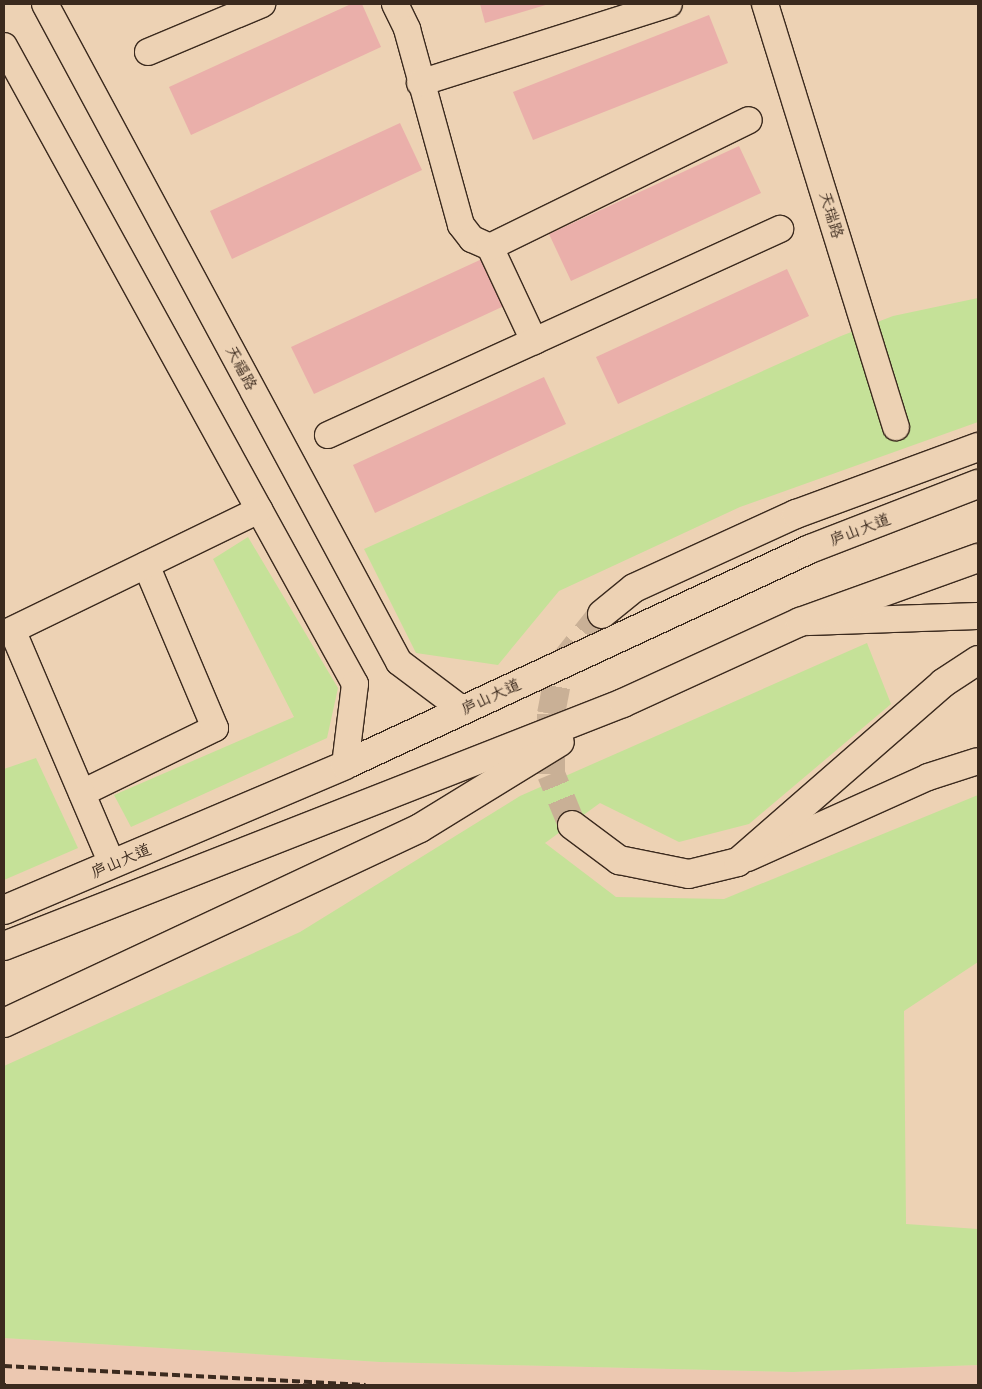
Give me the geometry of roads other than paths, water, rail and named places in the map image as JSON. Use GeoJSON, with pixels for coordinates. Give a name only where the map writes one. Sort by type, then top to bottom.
{"type":"FeatureCollection","features":[{"type":"Feature","properties":{"kind":"main road"},"geometry":{"type":"LineString","coordinates":[[602,614],[634,588],[796,514],[978,447]]}},
{"type":"Feature","properties":{"kind":"main road","name":"庐山大道"},"geometry":{"type":"LineString","coordinates":[[4,910],[345,765],[810,549],[978,484]]}},
{"type":"Feature","properties":{"kind":"main road"},"geometry":{"type":"LineString","coordinates":[[4,946],[623,703],[800,622],[978,558]]}},
{"type":"Feature","properties":{"kind":"main road"},"geometry":{"type":"LineString","coordinates":[[572,826],[620,860],[689,874],[738,862],[944,683],[978,660]]}},
{"type":"Feature","properties":{"kind":"main road"},"geometry":{"type":"LineString","coordinates":[[4,1023],[420,828],[623,703]]}},
{"type":"Feature","properties":{"kind":"street","name":"天福路"},"geometry":{"type":"LineString","coordinates":[[45,4],[398,662],[463,710]]}},
{"type":"Feature","properties":{"kind":"street"},"geometry":{"type":"LineString","coordinates":[[148,52],[262,4]]}},
{"type":"Feature","properties":{"kind":"street"},"geometry":{"type":"LineString","coordinates":[[395,4],[408,29],[420,83],[461,225],[472,239],[490,247],[534,341]]}},
{"type":"Feature","properties":{"kind":"street"},"geometry":{"type":"LineString","coordinates":[[420,83],[669,4]]}},
{"type":"Feature","properties":{"kind":"street","name":"天瑞路"},"geometry":{"type":"LineString","coordinates":[[765,4],[896,427]]}},
{"type":"Feature","properties":{"kind":"street"},"geometry":{"type":"LineString","coordinates":[[4,46],[355,684],[345,765]]}},
{"type":"Feature","properties":{"kind":"street"},"geometry":{"type":"LineString","coordinates":[[490,247],[749,120]]}},
{"type":"Feature","properties":{"kind":"street"},"geometry":{"type":"LineString","coordinates":[[328,435],[780,229]]}},
{"type":"Feature","properties":{"kind":"street"},"geometry":{"type":"LineString","coordinates":[[112,864],[12,630],[259,510]]}},
{"type":"Feature","properties":{"kind":"street"},"geometry":{"type":"LineString","coordinates":[[82,793],[215,728],[146,565]]}},
{"type":"Feature","properties":{"kind":"street"},"geometry":{"type":"LineString","coordinates":[[800,622],[978,616]]}},
{"type":"Feature","properties":{"kind":"street"},"geometry":{"type":"LineString","coordinates":[[738,862],[928,777],[978,761]]}},
{"type":"Feature","properties":{"kind":"tunnel"},"geometry":{"type":"LineString","coordinates":[[572,825],[551,774],[551,714],[560,667],[602,614]]}},
{"type":"Feature","properties":{"kind":"railway"},"geometry":{"type":"LineString","coordinates":[[4,1366],[366,1385]]}}]}
